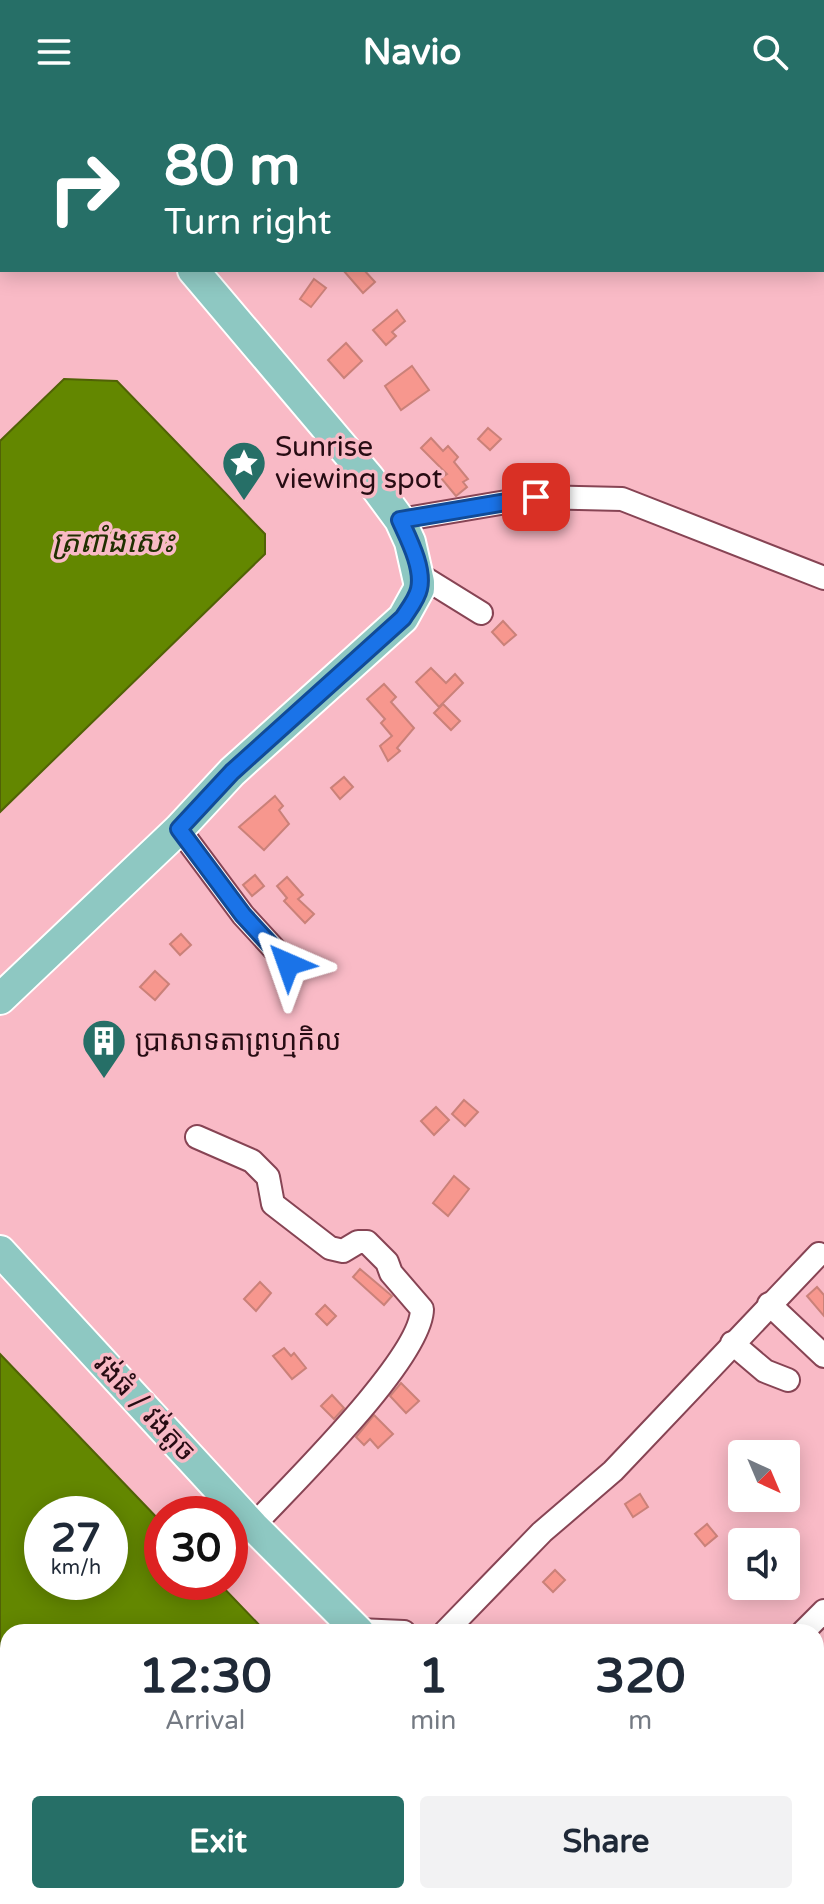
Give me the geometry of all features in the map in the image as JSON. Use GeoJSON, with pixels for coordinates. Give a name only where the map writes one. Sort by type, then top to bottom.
{"type":"FeatureCollection","features":[{"type":"Feature","properties":{"kind":"main road"},"geometry":{"type":"LineString","coordinates":[[0,999],[179,829],[232,772],[403,618],[419,589],[418,574],[400,520],[204,274]]}},
{"type":"Feature","properties":{"kind":"main road","name":"វង់ធំ / វង់តូច"},"geometry":{"type":"LineString","coordinates":[[0,1251],[253,1526],[351,1624]]}},
{"type":"Feature","properties":{"kind":"street"},"geometry":{"type":"LineString","coordinates":[[400,520],[536,497],[622,499],[824,578]]}},
{"type":"Feature","properties":{"kind":"street"},"geometry":{"type":"LineString","coordinates":[[418,574],[481,613]]}},
{"type":"Feature","properties":{"kind":"street"},"geometry":{"type":"LineString","coordinates":[[179,829],[243,915],[288,964]]}},
{"type":"Feature","properties":{"kind":"street"},"geometry":{"type":"LineString","coordinates":[[197,1137],[252,1161],[268,1177],[273,1204],[330,1248],[343,1251],[358,1242],[367,1242],[387,1262],[391,1273],[422,1309],[422,1323],[383,1382],[253,1526]]}},
{"type":"Feature","properties":{"kind":"street"},"geometry":{"type":"LineString","coordinates":[[453,1624],[542,1532],[613,1471],[819,1254]]}},
{"type":"Feature","properties":{"kind":"street"},"geometry":{"type":"LineString","coordinates":[[769,1304],[824,1356]]}},
{"type":"Feature","properties":{"kind":"street"},"geometry":{"type":"LineString","coordinates":[[732,1343],[765,1371],[788,1380]]}},
{"type":"Feature","properties":{"kind":"water","name":"ត្រពាំងសេះ"},"geometry":{"type":"Polygon","coordinates":[[[64,379],[117,381],[265,534],[265,554],[0,812],[0,441],[64,379]]]}},
{"type":"Feature","properties":{"kind":"water"},"geometry":{"type":"Polygon","coordinates":[[[0,1354],[144,1504],[144,1600],[235,1600],[258,1624],[0,1624],[0,1354]]]}},
{"type":"Feature","properties":{"kind":"building"},"geometry":{"type":"Polygon","coordinates":[[[345,272],[366,272],[375,282],[363,293],[345,272]]]}},
{"type":"Feature","properties":{"kind":"building"},"geometry":{"type":"Polygon","coordinates":[[[314,279],[326,288],[311,307],[300,299],[314,279]]]}},
{"type":"Feature","properties":{"kind":"building"},"geometry":{"type":"Polygon","coordinates":[[[397,310],[405,321],[392,332],[396,336],[386,345],[373,330],[397,310]]]}},
{"type":"Feature","properties":{"kind":"building"},"geometry":{"type":"Polygon","coordinates":[[[346,343],[362,361],[344,378],[328,360],[346,343]]]}},
{"type":"Feature","properties":{"kind":"building"},"geometry":{"type":"Polygon","coordinates":[[[412,366],[429,390],[401,410],[385,386],[412,366]]]}},
{"type":"Feature","properties":{"kind":"building"},"geometry":{"type":"Polygon","coordinates":[[[488,428],[501,439],[490,450],[478,439],[488,428]]]}},
{"type":"Feature","properties":{"kind":"building"},"geometry":{"type":"Polygon","coordinates":[[[431,438],[443,451],[448,446],[458,457],[454,462],[468,479],[463,482],[467,487],[456,496],[441,478],[447,474],[421,448],[431,438]]]}},
{"type":"Feature","properties":{"kind":"building"},"geometry":{"type":"Polygon","coordinates":[[[503,621],[516,635],[504,645],[492,632],[503,621]]]}},
{"type":"Feature","properties":{"kind":"building"},"geometry":{"type":"Polygon","coordinates":[[[431,668],[446,683],[455,674],[463,683],[439,707],[416,682],[431,668]]]}},
{"type":"Feature","properties":{"kind":"building"},"geometry":{"type":"Polygon","coordinates":[[[384,684],[396,697],[391,702],[414,728],[397,748],[400,751],[388,761],[380,746],[392,736],[381,723],[385,719],[367,699],[384,684]]]}},
{"type":"Feature","properties":{"kind":"building"},"geometry":{"type":"Polygon","coordinates":[[[443,704],[460,721],[451,730],[434,713],[443,704]]]}},
{"type":"Feature","properties":{"kind":"building"},"geometry":{"type":"Polygon","coordinates":[[[344,777],[353,787],[340,799],[331,788],[344,777]]]}},
{"type":"Feature","properties":{"kind":"building"},"geometry":{"type":"Polygon","coordinates":[[[275,796],[283,806],[279,810],[289,824],[264,850],[239,827],[275,796]]]}},
{"type":"Feature","properties":{"kind":"building"},"geometry":{"type":"Polygon","coordinates":[[[255,875],[264,886],[252,896],[243,885],[255,875]]]}},
{"type":"Feature","properties":{"kind":"building"},"geometry":{"type":"Polygon","coordinates":[[[287,877],[303,895],[298,899],[314,914],[305,923],[284,901],[287,898],[277,886],[287,877]]]}},
{"type":"Feature","properties":{"kind":"building"},"geometry":{"type":"Polygon","coordinates":[[[181,934],[191,945],[180,955],[170,944],[181,934]]]}},
{"type":"Feature","properties":{"kind":"building"},"geometry":{"type":"Polygon","coordinates":[[[155,971],[169,984],[155,1000],[140,987],[155,971]]]}},
{"type":"Feature","properties":{"kind":"building"},"geometry":{"type":"Polygon","coordinates":[[[464,1100],[478,1112],[465,1126],[452,1114],[464,1100]]]}},
{"type":"Feature","properties":{"kind":"building"},"geometry":{"type":"Polygon","coordinates":[[[436,1107],[449,1120],[434,1135],[421,1121],[436,1107]]]}},
{"type":"Feature","properties":{"kind":"building"},"geometry":{"type":"Polygon","coordinates":[[[454,1176],[469,1189],[448,1216],[433,1203],[454,1176]]]}},
{"type":"Feature","properties":{"kind":"building"},"geometry":{"type":"Polygon","coordinates":[[[360,1269],[392,1296],[384,1305],[353,1277],[360,1269]]]}},
{"type":"Feature","properties":{"kind":"building"},"geometry":{"type":"Polygon","coordinates":[[[260,1282],[271,1293],[256,1311],[244,1299],[260,1282]]]}},
{"type":"Feature","properties":{"kind":"building"},"geometry":{"type":"Polygon","coordinates":[[[817,1287],[824,1295],[824,1316],[807,1296],[817,1287]]]}},
{"type":"Feature","properties":{"kind":"building"},"geometry":{"type":"Polygon","coordinates":[[[325,1305],[336,1316],[327,1325],[316,1314],[325,1305]]]}},
{"type":"Feature","properties":{"kind":"building"},"geometry":{"type":"Polygon","coordinates":[[[284,1348],[291,1356],[294,1353],[306,1368],[292,1379],[273,1356],[284,1348]]]}},
{"type":"Feature","properties":{"kind":"building"},"geometry":{"type":"Polygon","coordinates":[[[401,1383],[419,1401],[406,1413],[390,1396],[401,1383]]]}},
{"type":"Feature","properties":{"kind":"building"},"geometry":{"type":"Polygon","coordinates":[[[332,1395],[344,1408],[334,1419],[321,1406],[332,1395]]]}},
{"type":"Feature","properties":{"kind":"building"},"geometry":{"type":"Polygon","coordinates":[[[374,1415],[393,1434],[378,1448],[370,1439],[364,1445],[356,1437],[374,1415]]]}},
{"type":"Feature","properties":{"kind":"building"},"geometry":{"type":"Polygon","coordinates":[[[640,1494],[648,1507],[633,1517],[625,1504],[640,1494]]]}},
{"type":"Feature","properties":{"kind":"building"},"geometry":{"type":"Polygon","coordinates":[[[707,1524],[717,1536],[705,1546],[695,1534],[707,1524]]]}},
{"type":"Feature","properties":{"kind":"building"},"geometry":{"type":"Polygon","coordinates":[[[555,1570],[565,1580],[553,1592],[543,1582],[555,1570]]]}},
{"type":"Feature","properties":{"kind":"place","name":"Sunrise viewing spot"},"geometry":{"type":"Point","coordinates":[244,502]}},
{"type":"Feature","properties":{"kind":"place","name":"ប្រាសាទតាព្រហ្មកិល"},"geometry":{"type":"Point","coordinates":[104,1080]}},
{"type":"Feature","properties":{"kind":"route"},"geometry":{"type":"LineString","coordinates":[[288,964],[243,915],[179,829],[232,772],[403,618],[419,589],[419,582],[410,542],[400,520],[536,497]]}}]}
